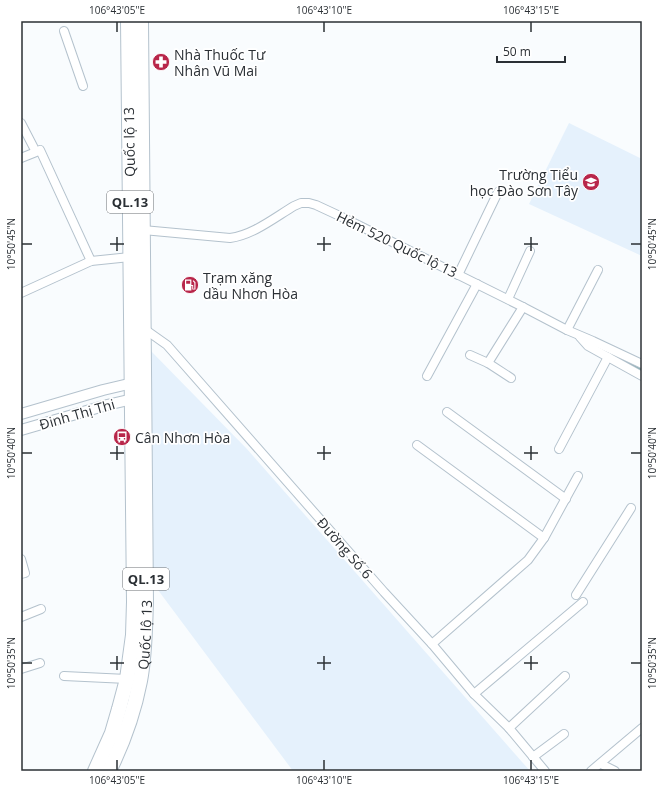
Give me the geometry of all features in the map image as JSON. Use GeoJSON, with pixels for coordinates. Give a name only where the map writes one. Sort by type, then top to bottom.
{"type":"FeatureCollection","features":[{"type":"Feature","properties":{"kind":"highway","name":"Quốc lộ 13"},"geometry":{"type":"LineString","coordinates":[[95,771],[112,733],[127,679],[134,602],[138,382],[130,257],[128,21]]}},
{"type":"Feature","properties":{"kind":"highway","name":"Quốc lộ 13"},"geometry":{"type":"LineString","coordinates":[[138,382],[143,328],[141,21]]}},
{"type":"Feature","properties":{"kind":"highway","name":"Quốc lộ 13"},"geometry":{"type":"LineString","coordinates":[[109,771],[130,719],[140,681],[145,634],[146,594],[138,398]]}},
{"type":"Feature","properties":{"kind":"street"},"geometry":{"type":"LineString","coordinates":[[64,31],[83,86]]}},
{"type":"Feature","properties":{"kind":"street"},"geometry":{"type":"LineString","coordinates":[[21,123],[38,151],[91,260]]}},
{"type":"Feature","properties":{"kind":"street"},"geometry":{"type":"LineString","coordinates":[[21,158],[38,151]]}},
{"type":"Feature","properties":{"kind":"street"},"geometry":{"type":"LineString","coordinates":[[458,275],[498,192]]}},
{"type":"Feature","properties":{"kind":"street","name":"Hẻm 520 Quốc lộ 13"},"geometry":{"type":"LineString","coordinates":[[143,230],[230,238],[239,237],[248,234],[294,206],[301,203],[309,203],[344,218],[508,299],[567,330],[642,364]]}},
{"type":"Feature","properties":{"kind":"street"},"geometry":{"type":"LineString","coordinates":[[508,299],[530,251]]}},
{"type":"Feature","properties":{"kind":"street"},"geometry":{"type":"LineString","coordinates":[[21,293],[91,260],[130,257]]}},
{"type":"Feature","properties":{"kind":"street"},"geometry":{"type":"LineString","coordinates":[[567,330],[598,270]]}},
{"type":"Feature","properties":{"kind":"street"},"geometry":{"type":"LineString","coordinates":[[427,376],[477,284]]}},
{"type":"Feature","properties":{"kind":"street"},"geometry":{"type":"LineString","coordinates":[[488,363],[523,307]]}},
{"type":"Feature","properties":{"kind":"street","name":"Đường Số 6"},"geometry":{"type":"LineString","coordinates":[[143,328],[167,345],[432,644],[474,694],[509,728],[545,771]]}},
{"type":"Feature","properties":{"kind":"street"},"geometry":{"type":"LineString","coordinates":[[578,335],[588,346],[642,376]]}},
{"type":"Feature","properties":{"kind":"street"},"geometry":{"type":"LineString","coordinates":[[470,355],[488,363],[511,378]]}},
{"type":"Feature","properties":{"kind":"street"},"geometry":{"type":"LineString","coordinates":[[559,449],[608,357]]}},
{"type":"Feature","properties":{"kind":"street","name":"Đinh Thị Thi"},"geometry":{"type":"LineString","coordinates":[[21,414],[103,390],[138,382]]}},
{"type":"Feature","properties":{"kind":"street","name":"Đinh Thị Thi"},"geometry":{"type":"LineString","coordinates":[[21,430],[138,398]]}},
{"type":"Feature","properties":{"kind":"street"},"geometry":{"type":"LineString","coordinates":[[447,412],[566,500]]}},
{"type":"Feature","properties":{"kind":"street"},"geometry":{"type":"LineString","coordinates":[[417,445],[544,538]]}},
{"type":"Feature","properties":{"kind":"street"},"geometry":{"type":"LineString","coordinates":[[432,644],[528,560],[544,538],[578,476]]}},
{"type":"Feature","properties":{"kind":"street"},"geometry":{"type":"LineString","coordinates":[[576,595],[630,508]]}},
{"type":"Feature","properties":{"kind":"street"},"geometry":{"type":"LineString","coordinates":[[21,559],[25,573],[21,574]]}},
{"type":"Feature","properties":{"kind":"street"},"geometry":{"type":"LineString","coordinates":[[474,694],[584,602]]}},
{"type":"Feature","properties":{"kind":"street"},"geometry":{"type":"LineString","coordinates":[[21,617],[41,610]]}},
{"type":"Feature","properties":{"kind":"street"},"geometry":{"type":"LineString","coordinates":[[21,669],[40,663]]}},
{"type":"Feature","properties":{"kind":"street"},"geometry":{"type":"LineString","coordinates":[[64,676],[127,679]]}},
{"type":"Feature","properties":{"kind":"street"},"geometry":{"type":"LineString","coordinates":[[509,728],[565,676]]}},
{"type":"Feature","properties":{"kind":"street"},"geometry":{"type":"LineString","coordinates":[[591,771],[642,728]]}},
{"type":"Feature","properties":{"kind":"street"},"geometry":{"type":"LineString","coordinates":[[533,757],[564,734]]}},
{"type":"Feature","properties":{"kind":"street"},"geometry":{"type":"LineString","coordinates":[[601,764],[615,771]]}},
{"type":"Feature","properties":{"kind":"shaded area","name":"Trường Tiểu học Đào Sơn Tây"},"geometry":{"type":"Polygon","coordinates":[[[569,123],[642,159],[642,256],[529,204],[569,123]]]}},
{"type":"Feature","properties":{"kind":"shaded area"},"geometry":{"type":"Polygon","coordinates":[[[149,349],[247,449],[530,771],[293,771],[152,582],[149,349]]]}},
{"type":"Feature","properties":{"kind":"waterway"},"geometry":{"type":"LineString","coordinates":[[610,354],[642,370]]}},
{"type":"Feature","properties":{"kind":"place","name":"Nhà Thuốc Tư Nhân Vū Mai"},"geometry":{"type":"Point","coordinates":[161,62]}},
{"type":"Feature","properties":{"kind":"place","name":"Trường Tiểu học Đào Sơn Tây"},"geometry":{"type":"Point","coordinates":[591,182]}},
{"type":"Feature","properties":{"kind":"place","name":"Trạm xăng dầu Nhơn Hòa"},"geometry":{"type":"Point","coordinates":[190,285]}},
{"type":"Feature","properties":{"kind":"place","name":"Cân Nhơn Hòa"},"geometry":{"type":"Point","coordinates":[122,437]}}]}
